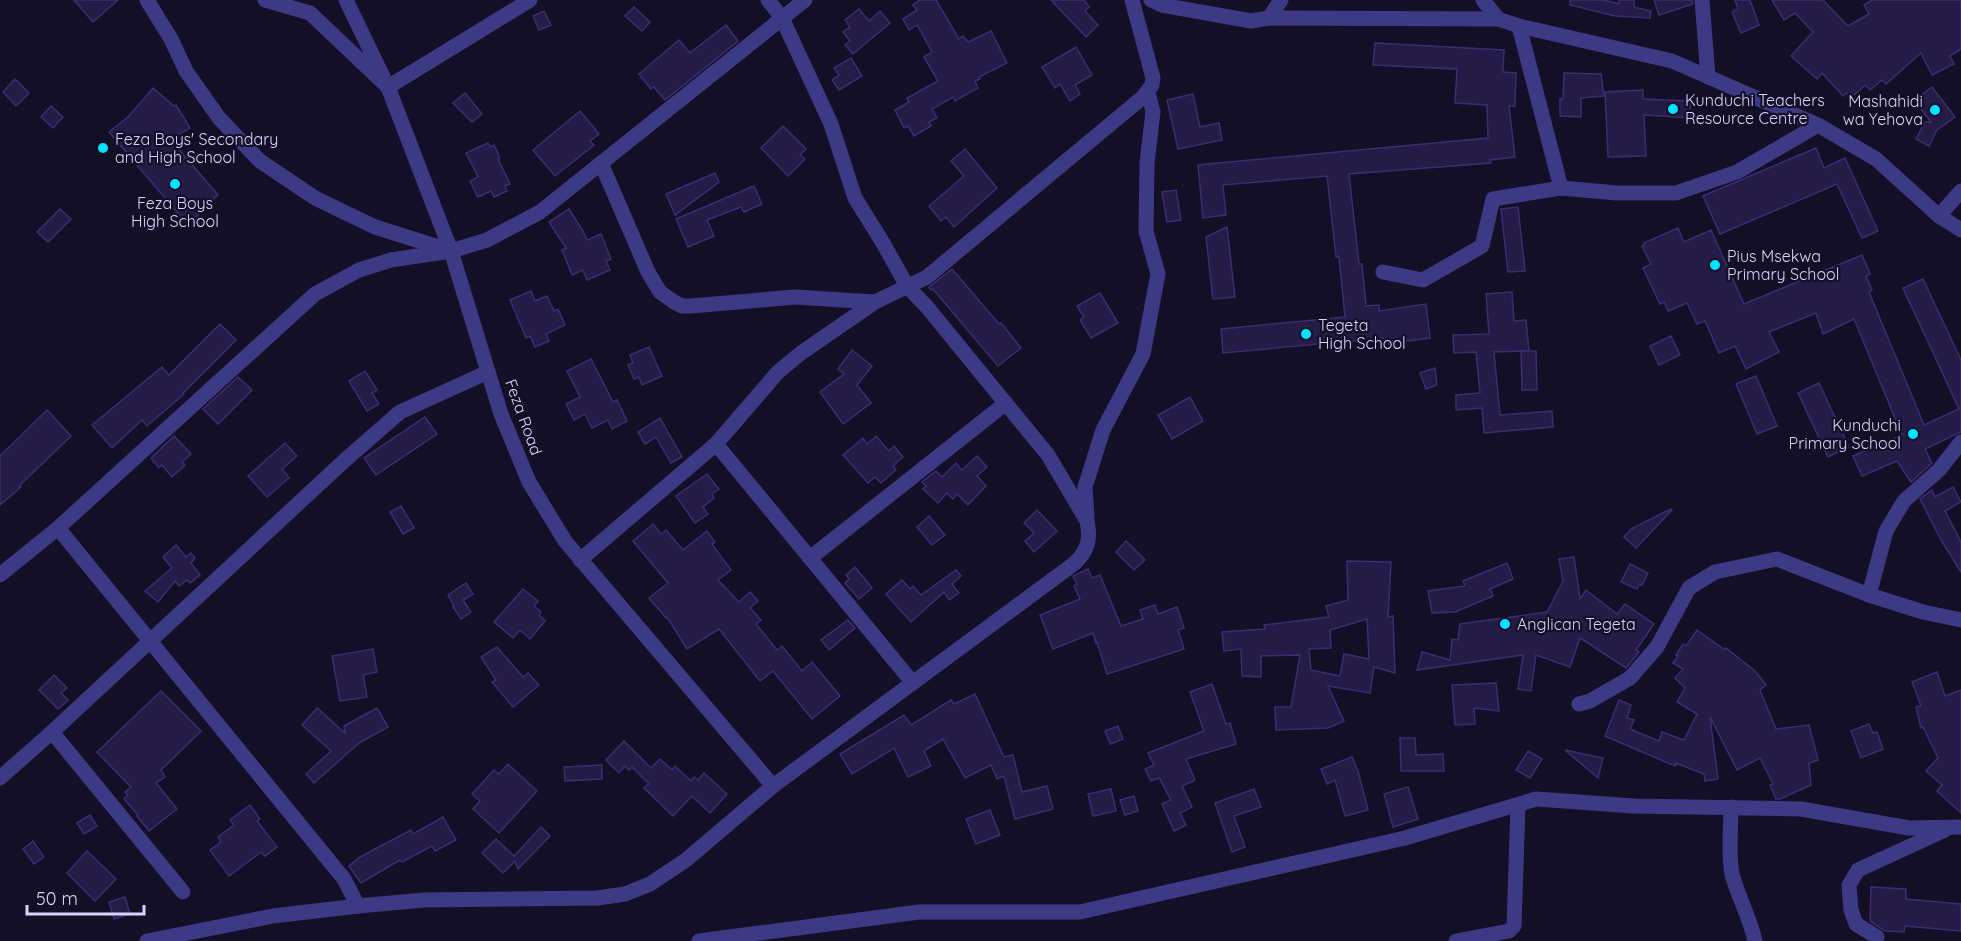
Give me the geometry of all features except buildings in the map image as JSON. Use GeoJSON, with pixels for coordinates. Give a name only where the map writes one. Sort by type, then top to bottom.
{"type":"FeatureCollection","features":[{"type":"Feature","properties":{"kind":"street"},"geometry":{"type":"LineString","coordinates":[[147,0],[171,39],[186,71],[219,118],[260,161],[315,198],[375,227],[451,251]]}},
{"type":"Feature","properties":{"kind":"street"},"geometry":{"type":"LineString","coordinates":[[265,0],[310,13],[388,87],[530,0]]}},
{"type":"Feature","properties":{"kind":"street","name":"Feza Road"},"geometry":{"type":"LineString","coordinates":[[346,0],[388,87],[451,251],[501,414],[529,482],[565,541],[580,560],[773,786]]}},
{"type":"Feature","properties":{"kind":"street"},"geometry":{"type":"LineString","coordinates":[[768,0],[782,18],[831,123],[855,198],[884,243],[907,286],[927,307],[1048,455],[1087,521]]}},
{"type":"Feature","properties":{"kind":"street"},"geometry":{"type":"LineString","coordinates":[[0,575],[57,528],[315,294],[359,270],[391,260],[451,251],[487,240],[540,212],[805,0]]}},
{"type":"Feature","properties":{"kind":"street"},"geometry":{"type":"LineString","coordinates":[[580,560],[716,444],[778,372],[801,353],[875,302],[927,277],[1149,92],[1152,85],[1152,70],[1132,0]]}},
{"type":"Feature","properties":{"kind":"street"},"geometry":{"type":"LineString","coordinates":[[1151,0],[1162,5],[1251,21],[1269,18],[1498,19],[1519,26],[1672,61],[1818,125],[1876,159],[1940,216],[1961,230]]}},
{"type":"Feature","properties":{"kind":"street"},"geometry":{"type":"LineString","coordinates":[[1269,18],[1281,0]]}},
{"type":"Feature","properties":{"kind":"street"},"geometry":{"type":"LineString","coordinates":[[1483,0],[1498,19]]}},
{"type":"Feature","properties":{"kind":"street"},"geometry":{"type":"LineString","coordinates":[[1702,0],[1708,77]]}},
{"type":"Feature","properties":{"kind":"street"},"geometry":{"type":"LineString","coordinates":[[1519,26],[1561,188]]}},
{"type":"Feature","properties":{"kind":"street"},"geometry":{"type":"LineString","coordinates":[[147,941],[273,916],[358,906],[424,900],[597,898],[625,894],[650,884],[686,860],[773,786],[1075,563],[1083,555],[1090,533],[1085,487],[1103,430],[1143,354],[1158,274],[1146,231],[1147,163],[1153,112],[1149,92]]}},
{"type":"Feature","properties":{"kind":"street"},"geometry":{"type":"LineString","coordinates":[[1383,272],[1423,280],[1482,246],[1493,199],[1561,188],[1617,193],[1676,193],[1737,172],[1818,125]]}},
{"type":"Feature","properties":{"kind":"street"},"geometry":{"type":"LineString","coordinates":[[601,163],[648,272],[660,292],[674,302],[682,306],[691,306],[795,297],[875,302]]}},
{"type":"Feature","properties":{"kind":"street"},"geometry":{"type":"LineString","coordinates":[[1940,216],[1961,191]]}},
{"type":"Feature","properties":{"kind":"street"},"geometry":{"type":"LineString","coordinates":[[0,778],[400,412],[488,372]]}},
{"type":"Feature","properties":{"kind":"street"},"geometry":{"type":"LineString","coordinates":[[810,558],[1006,404]]}},
{"type":"Feature","properties":{"kind":"street"},"geometry":{"type":"LineString","coordinates":[[1869,595],[1886,531],[1904,501],[1939,470],[1961,442]]}},
{"type":"Feature","properties":{"kind":"street"},"geometry":{"type":"LineString","coordinates":[[716,444],[913,683]]}},
{"type":"Feature","properties":{"kind":"street"},"geometry":{"type":"LineString","coordinates":[[57,528],[345,879],[358,906]]}},
{"type":"Feature","properties":{"kind":"street"},"geometry":{"type":"LineString","coordinates":[[1579,704],[1590,701],[1630,678],[1657,647],[1689,588],[1715,572],[1778,559],[1869,595],[1923,612],[1961,620]]}},
{"type":"Feature","properties":{"kind":"street"},"geometry":{"type":"LineString","coordinates":[[52,732],[183,892]]}},
{"type":"Feature","properties":{"kind":"street"},"geometry":{"type":"LineString","coordinates":[[699,941],[919,912],[1080,912],[1405,838],[1536,799],[1634,806],[1801,808],[1909,828],[1957,827]]}},
{"type":"Feature","properties":{"kind":"street"},"geometry":{"type":"LineString","coordinates":[[1456,941],[1509,931],[1514,926],[1518,804]]}},
{"type":"Feature","properties":{"kind":"street"},"geometry":{"type":"LineString","coordinates":[[1731,807],[1732,872],[1752,926],[1755,941]]}},
{"type":"Feature","properties":{"kind":"street"},"geometry":{"type":"LineString","coordinates":[[1879,940],[1856,924],[1851,910],[1849,885],[1858,870],[1957,827]]}},
{"type":"Feature","properties":{"kind":"place","name":"Kunduchi Teachers Resource Centre"},"geometry":{"type":"Point","coordinates":[1673,109]}},
{"type":"Feature","properties":{"kind":"place","name":"Mashahidi wa Yehova"},"geometry":{"type":"Point","coordinates":[1935,110]}},
{"type":"Feature","properties":{"kind":"place","name":"Feza Boys' Secondary and High School"},"geometry":{"type":"Point","coordinates":[103,148]}},
{"type":"Feature","properties":{"kind":"place","name":"Feza Boys High School"},"geometry":{"type":"Point","coordinates":[175,184]}},
{"type":"Feature","properties":{"kind":"place","name":"Pius Msekwa Primary School"},"geometry":{"type":"Point","coordinates":[1715,265]}},
{"type":"Feature","properties":{"kind":"place","name":"Tegeta High School"},"geometry":{"type":"Point","coordinates":[1306,334]}},
{"type":"Feature","properties":{"kind":"place","name":"Kunduchi Primary School"},"geometry":{"type":"Point","coordinates":[1913,434]}},
{"type":"Feature","properties":{"kind":"place","name":"Anglican Tegeta"},"geometry":{"type":"Point","coordinates":[1505,624]}}]}
